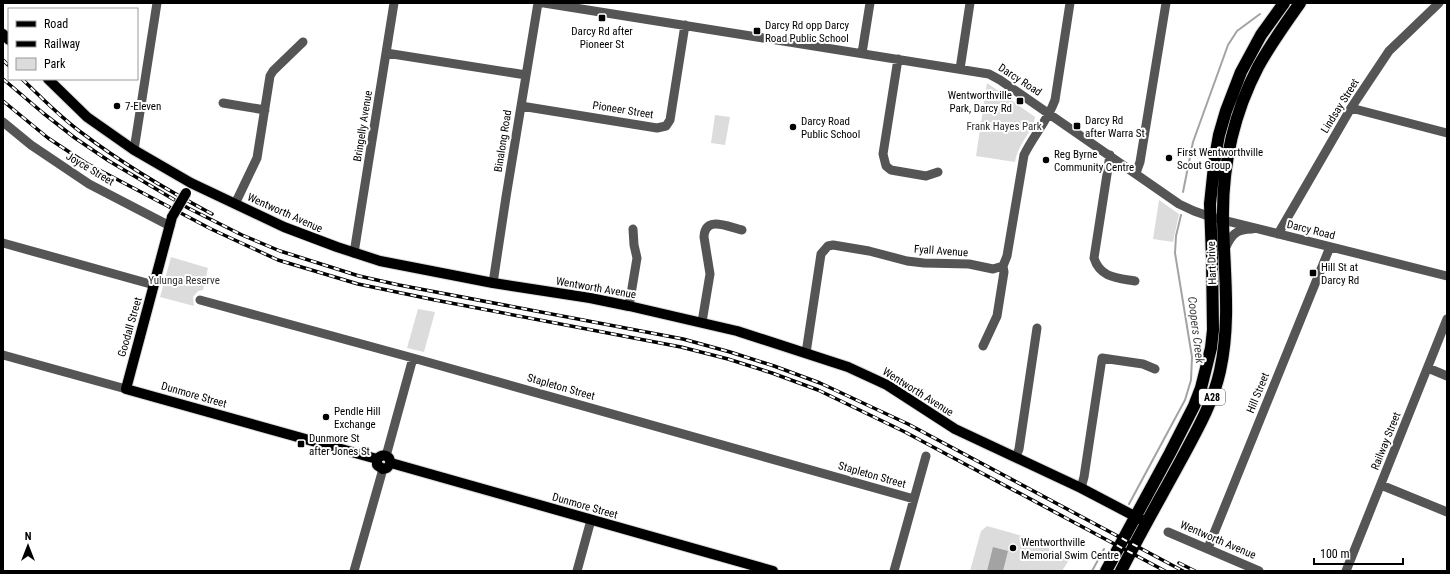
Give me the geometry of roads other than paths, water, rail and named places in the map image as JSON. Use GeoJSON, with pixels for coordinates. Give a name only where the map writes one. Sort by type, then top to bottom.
{"type":"FeatureCollection","features":[{"type":"Feature","properties":{"kind":"highway","name":"Hart Drive"},"geometry":{"type":"LineString","coordinates":[[1135,517],[1194,406],[1201,388],[1207,367],[1213,330],[1210,204],[1215,157],[1226,111],[1235,86],[1261,35],[1284,3]]}},
{"type":"Feature","properties":{"kind":"highway","name":"Hart Drive"},"geometry":{"type":"LineString","coordinates":[[1147,522],[1195,433],[1209,405],[1216,385],[1223,357],[1227,320],[1223,220],[1227,160],[1242,105],[1252,79],[1300,3]]}},
{"type":"Feature","properties":{"kind":"highway","name":"A28"},"geometry":{"type":"LineString","coordinates":[[1106,571],[1135,517]]}},
{"type":"Feature","properties":{"kind":"highway","name":"A28"},"geometry":{"type":"LineString","coordinates":[[1121,571],[1147,522]]}},
{"type":"Feature","properties":{"kind":"main road","name":"Wentworth Avenue"},"geometry":{"type":"LineString","coordinates":[[49,80],[87,117],[134,150],[191,183],[284,227],[380,261],[493,283],[590,298],[702,322],[737,331],[848,367],[887,385],[955,429],[1081,488],[1147,522]]}},
{"type":"Feature","properties":{"kind":"main road","name":"Goodall Street"},"geometry":{"type":"LineString","coordinates":[[126,389],[171,222],[191,183]]}},
{"type":"Feature","properties":{"kind":"main road","name":"Dunmore Street"},"geometry":{"type":"LineString","coordinates":[[126,389],[773,571]]}},
{"type":"Feature","properties":{"kind":"street"},"geometry":{"type":"LineString","coordinates":[[134,150],[157,3]]}},
{"type":"Feature","properties":{"kind":"street","name":"Bringelly Avenue"},"geometry":{"type":"LineString","coordinates":[[354,253],[394,3]]}},
{"type":"Feature","properties":{"kind":"street","name":"Binalong Road"},"geometry":{"type":"LineString","coordinates":[[493,283],[538,3]]}},
{"type":"Feature","properties":{"kind":"street","name":"Darcy Road"},"geometry":{"type":"LineString","coordinates":[[544,3],[993,75],[1110,154],[1179,204],[1194,211],[1211,217],[1447,276]]}},
{"type":"Feature","properties":{"kind":"street"},"geometry":{"type":"LineString","coordinates":[[862,53],[870,3]]}},
{"type":"Feature","properties":{"kind":"street"},"geometry":{"type":"LineString","coordinates":[[960,69],[970,3]]}},
{"type":"Feature","properties":{"kind":"street"},"geometry":{"type":"LineString","coordinates":[[983,346],[997,316],[1004,272],[1003,266],[1007,256],[1024,155],[1030,142],[1049,114],[1055,100],[1070,3]]}},
{"type":"Feature","properties":{"kind":"street"},"geometry":{"type":"LineString","coordinates":[[1136,173],[1140,162],[1166,3]]}},
{"type":"Feature","properties":{"kind":"street","name":"Lindsay Street"},"geometry":{"type":"LineString","coordinates":[[1278,234],[1352,108],[1389,51],[1439,3]]}},
{"type":"Feature","properties":{"kind":"street","name":"Pioneer Street"},"geometry":{"type":"LineString","coordinates":[[521,106],[658,128],[666,126],[670,120],[685,25]]}},
{"type":"Feature","properties":{"kind":"street"},"geometry":{"type":"LineString","coordinates":[[235,204],[257,158],[272,74],[303,42]]}},
{"type":"Feature","properties":{"kind":"street"},"geometry":{"type":"LineString","coordinates":[[386,53],[526,75]]}},
{"type":"Feature","properties":{"kind":"street"},"geometry":{"type":"LineString","coordinates":[[898,59],[883,161],[891,170],[926,176],[938,172]]}},
{"type":"Feature","properties":{"kind":"street"},"geometry":{"type":"LineString","coordinates":[[222,103],[265,110]]}},
{"type":"Feature","properties":{"kind":"street"},"geometry":{"type":"LineString","coordinates":[[1352,108],[1447,133]]}},
{"type":"Feature","properties":{"kind":"street","name":"Joyce Street"},"geometry":{"type":"LineString","coordinates":[[3,122],[31,145],[89,184],[171,222]]}},
{"type":"Feature","properties":{"kind":"street"},"geometry":{"type":"LineString","coordinates":[[1110,154],[1094,258],[1097,266],[1104,273],[1114,277],[1136,281]]}},
{"type":"Feature","properties":{"kind":"street"},"geometry":{"type":"LineString","coordinates":[[702,322],[710,274],[704,231],[707,227],[715,223],[742,230]]}},
{"type":"Feature","properties":{"kind":"street"},"geometry":{"type":"LineString","coordinates":[[629,306],[637,258],[634,245],[633,228]]}},
{"type":"Feature","properties":{"kind":"street"},"geometry":{"type":"LineString","coordinates":[[1224,250],[1228,241],[1234,234],[1242,229],[1257,228]]}},
{"type":"Feature","properties":{"kind":"street"},"geometry":{"type":"LineString","coordinates":[[3,243],[154,285]]}},
{"type":"Feature","properties":{"kind":"street","name":"Fyall Avenue"},"geometry":{"type":"LineString","coordinates":[[806,353],[821,254],[828,246],[833,245],[869,251],[907,261],[924,263],[969,264],[993,269],[1003,266]]}},
{"type":"Feature","properties":{"kind":"street","name":"Hill Street"},"geometry":{"type":"LineString","coordinates":[[1208,548],[1330,247]]}},
{"type":"Feature","properties":{"kind":"street","name":"Stapleton Street"},"geometry":{"type":"LineString","coordinates":[[200,300],[413,358],[914,499]]}},
{"type":"Feature","properties":{"kind":"street","name":"Railway Street"},"geometry":{"type":"LineString","coordinates":[[1346,571],[1447,319]]}},
{"type":"Feature","properties":{"kind":"street"},"geometry":{"type":"LineString","coordinates":[[1016,457],[1019,449],[1037,328]]}},
{"type":"Feature","properties":{"kind":"street","name":"Dunmore Street"},"geometry":{"type":"LineString","coordinates":[[3,355],[126,389]]}},
{"type":"Feature","properties":{"kind":"street"},"geometry":{"type":"LineString","coordinates":[[354,571],[413,358]]}},
{"type":"Feature","properties":{"kind":"street"},"geometry":{"type":"LineString","coordinates":[[1081,488],[1084,477],[1102,358],[1143,364],[1154,369]]}},
{"type":"Feature","properties":{"kind":"street"},"geometry":{"type":"LineString","coordinates":[[1428,368],[1447,376]]}},
{"type":"Feature","properties":{"kind":"street"},"geometry":{"type":"LineString","coordinates":[[894,571],[926,456]]}},
{"type":"Feature","properties":{"kind":"street"},"geometry":{"type":"LineString","coordinates":[[1381,486],[1447,512]]}},
{"type":"Feature","properties":{"kind":"street"},"geometry":{"type":"LineString","coordinates":[[577,571],[592,520]]}},
{"type":"Feature","properties":{"kind":"street","name":"Wentworth Avenue"},"geometry":{"type":"LineString","coordinates":[[1168,532],[1259,571]]}},
{"type":"Feature","properties":{"kind":"waterway","name":"Coopers Creek"},"geometry":{"type":"LineString","coordinates":[[1183,192],[1193,142],[1228,45],[1237,31],[1260,14]]}},
{"type":"Feature","properties":{"kind":"waterway","name":"Coopers Creek"},"geometry":{"type":"LineString","coordinates":[[1129,504],[1185,400],[1191,380],[1192,357],[1175,253],[1176,236],[1181,215]]}},
{"type":"Feature","properties":{"kind":"waterway","name":"Coopers Creek"},"geometry":{"type":"LineString","coordinates":[[1092,571],[1104,549]]}},
{"type":"Feature","properties":{"kind":"railway"},"geometry":{"type":"LineString","coordinates":[[3,60],[8,65]]}},
{"type":"Feature","properties":{"kind":"railway"},"geometry":{"type":"LineString","coordinates":[[3,79],[75,138],[109,161],[188,208],[242,235],[280,251],[359,276],[683,339],[774,366],[820,383],[908,424],[1183,571]]}},
{"type":"Feature","properties":{"kind":"railway"},"geometry":{"type":"LineString","coordinates":[[23,80],[74,127],[113,155],[178,196],[212,214]]}},
{"type":"Feature","properties":{"kind":"railway"},"geometry":{"type":"LineString","coordinates":[[3,101],[48,138],[86,163],[211,229],[278,260],[358,284],[681,347],[728,359],[772,373],[818,390],[905,432],[1165,571]]}},
{"type":"Feature","properties":{"kind":"railway"},"geometry":{"type":"LineString","coordinates":[[1179,563],[1195,571]]}},
{"type":"Feature","properties":{"kind":"place","name":"Darcy Rd after Pioneer St"},"geometry":{"type":"Point","coordinates":[602,18]}},
{"type":"Feature","properties":{"kind":"place","name":"Darcy Rd opp Darcy Road Public School"},"geometry":{"type":"Point","coordinates":[757,31]}},
{"type":"Feature","properties":{"kind":"place","name":"Wentworthville Park, Darcy Rd"},"geometry":{"type":"Point","coordinates":[1020,101]}},
{"type":"Feature","properties":{"kind":"place","name":"7-Eleven"},"geometry":{"type":"Point","coordinates":[117,106]}},
{"type":"Feature","properties":{"kind":"place","name":"Darcy Rd after Warra St"},"geometry":{"type":"Point","coordinates":[1077,126]}},
{"type":"Feature","properties":{"kind":"place","name":"Darcy Road Public School"},"geometry":{"type":"Point","coordinates":[793,127]}},
{"type":"Feature","properties":{"kind":"place","name":"First Wentworthville Scout Group"},"geometry":{"type":"Point","coordinates":[1169,158]}},
{"type":"Feature","properties":{"kind":"place","name":"Reg Byrne Community Centre"},"geometry":{"type":"Point","coordinates":[1046,160]}},
{"type":"Feature","properties":{"kind":"place","name":"Hill St at Darcy Rd"},"geometry":{"type":"Point","coordinates":[1313,273]}},
{"type":"Feature","properties":{"kind":"place","name":"Pendle Hill Exchange"},"geometry":{"type":"Point","coordinates":[326,417]}},
{"type":"Feature","properties":{"kind":"place","name":"Dunmore St after Jones St"},"geometry":{"type":"Point","coordinates":[301,444]}},
{"type":"Feature","properties":{"kind":"place","name":"Wentworthville Memorial Swim Centre"},"geometry":{"type":"Point","coordinates":[1013,548]}},
{"type":"Feature","properties":{"kind":"park label","name":"Frank Hayes Park"},"geometry":{"type":"Point","coordinates":[1004,126]}},
{"type":"Feature","properties":{"kind":"park label","name":"Yulunga Reserve"},"geometry":{"type":"Point","coordinates":[184,280]}}]}
